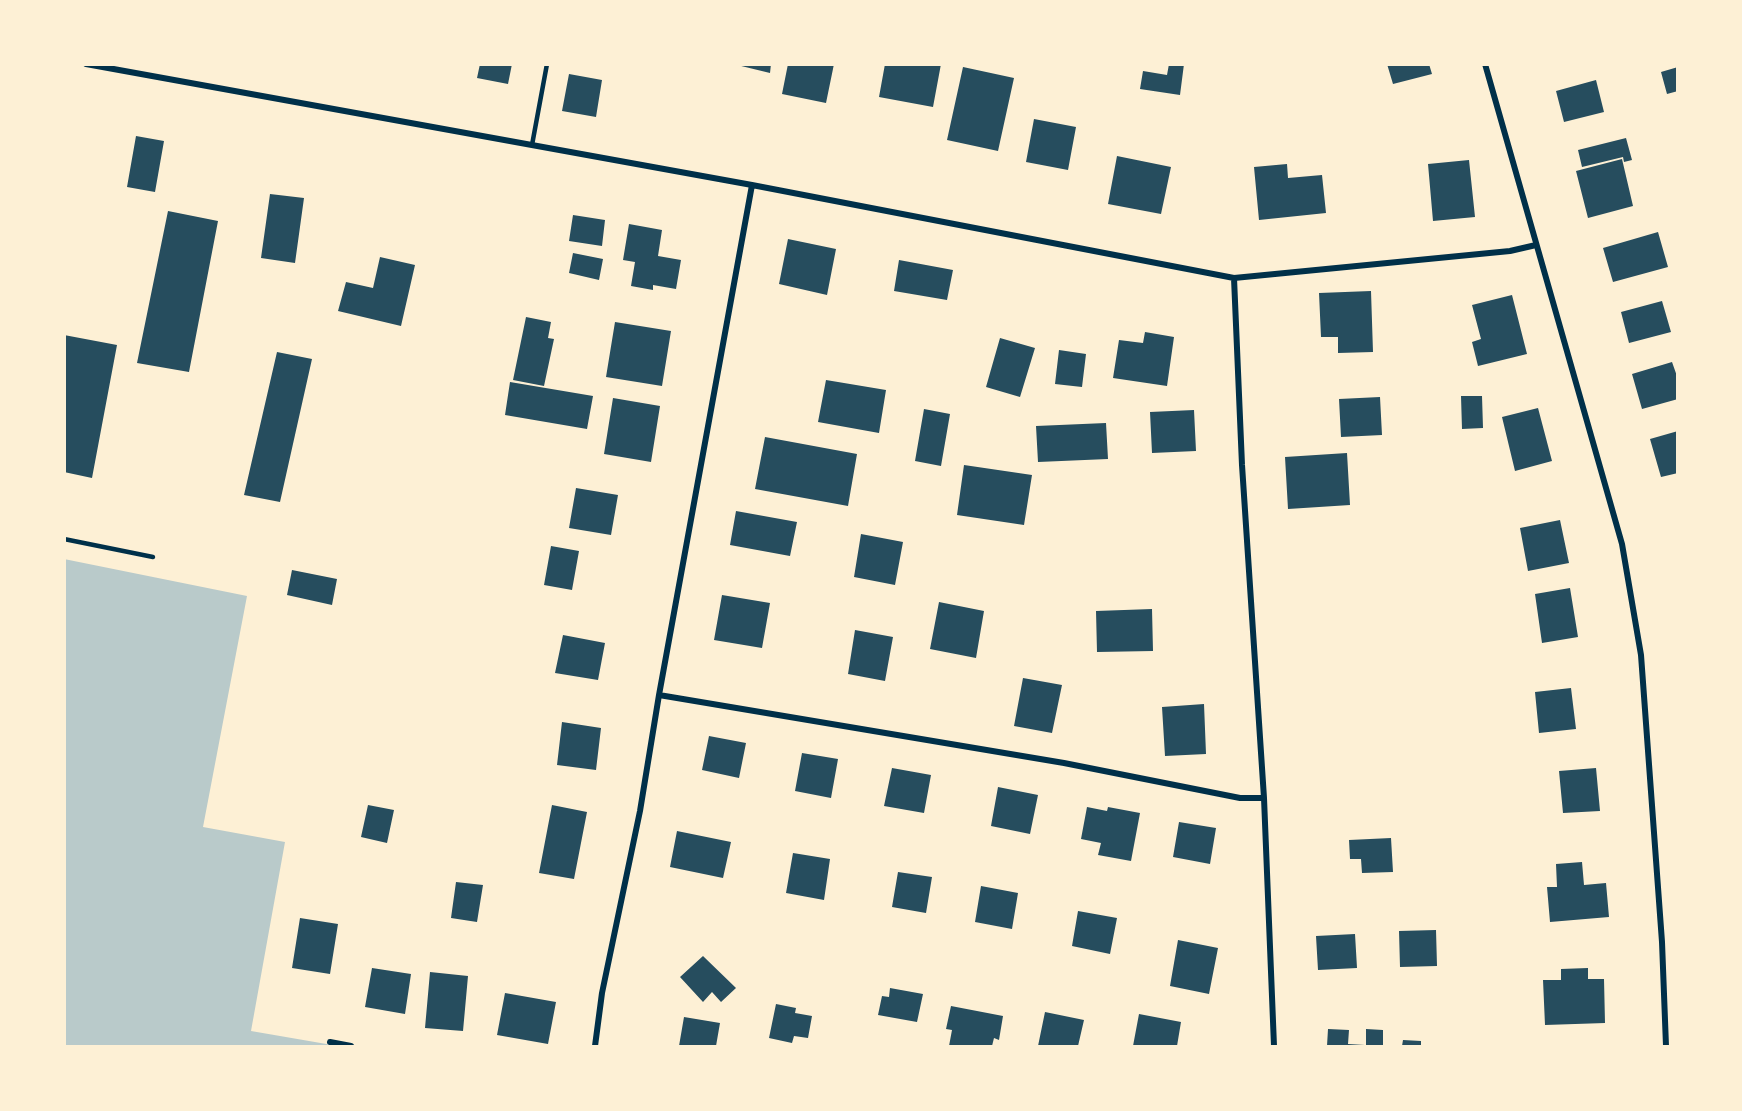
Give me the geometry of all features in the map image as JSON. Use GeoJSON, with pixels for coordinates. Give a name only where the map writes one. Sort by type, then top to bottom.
{"type":"FeatureCollection","features":[{"type":"Feature","properties":{"kind":"street"},"geometry":{"type":"LineString","coordinates":[[86,64],[752,185],[1234,278],[1510,251],[1536,245]]}},
{"type":"Feature","properties":{"kind":"street"},"geometry":{"type":"LineString","coordinates":[[1485,64],[1622,544],[1641,655],[1662,942],[1666,1047]]}},
{"type":"Feature","properties":{"kind":"street"},"geometry":{"type":"LineString","coordinates":[[595,1047],[602,993],[640,811],[752,185]]}},
{"type":"Feature","properties":{"kind":"street"},"geometry":{"type":"LineString","coordinates":[[1234,278],[1242,465],[1264,798],[1274,1047]]}},
{"type":"Feature","properties":{"kind":"street"},"geometry":{"type":"LineString","coordinates":[[659,695],[1064,763],[1240,798],[1264,798]]}},
{"type":"Feature","properties":{"kind":"street"},"geometry":{"type":"LineString","coordinates":[[330,1042],[351,1047]]}},
{"type":"Feature","properties":{"kind":"lane"},"geometry":{"type":"LineString","coordinates":[[532,145],[547,64]]}},
{"type":"Feature","properties":{"kind":"lane"},"geometry":{"type":"LineString","coordinates":[[64,539],[153,557]]}},
{"type":"Feature","properties":{"kind":"shaded area"},"geometry":{"type":"Polygon","coordinates":[[[64,559],[247,596],[203,827],[285,842],[251,1031],[338,1046],[65,1046],[64,559]]]}},
{"type":"Feature","properties":{"kind":"building"},"geometry":{"type":"Polygon","coordinates":[[[480,64],[512,64],[508,84],[477,78],[480,64]]]}},
{"type":"Feature","properties":{"kind":"building"},"geometry":{"type":"Polygon","coordinates":[[[733,64],[771,64],[770,73],[733,64]]]}},
{"type":"Feature","properties":{"kind":"building"},"geometry":{"type":"Polygon","coordinates":[[[788,64],[834,64],[826,103],[782,94],[788,64]]]}},
{"type":"Feature","properties":{"kind":"building"},"geometry":{"type":"Polygon","coordinates":[[[885,64],[941,64],[933,107],[879,97],[885,64]]]}},
{"type":"Feature","properties":{"kind":"building"},"geometry":{"type":"Polygon","coordinates":[[[1169,64],[1184,64],[1180,95],[1140,89],[1143,71],[1167,75],[1169,64]]]}},
{"type":"Feature","properties":{"kind":"building"},"geometry":{"type":"Polygon","coordinates":[[[1387,64],[1429,64],[1432,74],[1393,84],[1387,64]]]}},
{"type":"Feature","properties":{"kind":"building"},"geometry":{"type":"Polygon","coordinates":[[[963,67],[1014,78],[998,151],[947,140],[963,67]]]}},
{"type":"Feature","properties":{"kind":"building"},"geometry":{"type":"Polygon","coordinates":[[[1678,67],[1678,91],[1667,94],[1661,72],[1678,67]]]}},
{"type":"Feature","properties":{"kind":"building"},"geometry":{"type":"Polygon","coordinates":[[[569,74],[602,80],[596,117],[562,111],[569,74]]]}},
{"type":"Feature","properties":{"kind":"building"},"geometry":{"type":"Polygon","coordinates":[[[1596,80],[1604,112],[1564,122],[1556,91],[1596,80]]]}},
{"type":"Feature","properties":{"kind":"building"},"geometry":{"type":"Polygon","coordinates":[[[1034,119],[1076,127],[1068,170],[1026,162],[1034,119]]]}},
{"type":"Feature","properties":{"kind":"building"},"geometry":{"type":"Polygon","coordinates":[[[136,136],[164,141],[155,192],[127,187],[136,136]]]}},
{"type":"Feature","properties":{"kind":"building"},"geometry":{"type":"Polygon","coordinates":[[[1626,138],[1632,160],[1624,162],[1623,157],[1582,167],[1578,150],[1626,138]]]}},
{"type":"Feature","properties":{"kind":"building"},"geometry":{"type":"Polygon","coordinates":[[[1117,156],[1171,167],[1161,214],[1108,204],[1117,156]]]}},
{"type":"Feature","properties":{"kind":"building"},"geometry":{"type":"Polygon","coordinates":[[[1622,159],[1633,206],[1588,218],[1576,171],[1622,159]]]}},
{"type":"Feature","properties":{"kind":"building"},"geometry":{"type":"Polygon","coordinates":[[[1469,160],[1475,217],[1433,221],[1428,164],[1469,160]]]}},
{"type":"Feature","properties":{"kind":"building"},"geometry":{"type":"Polygon","coordinates":[[[1287,164],[1288,178],[1322,175],[1326,213],[1259,220],[1254,167],[1287,164]]]}},
{"type":"Feature","properties":{"kind":"building"},"geometry":{"type":"Polygon","coordinates":[[[270,194],[304,198],[295,263],[261,258],[270,194]]]}},
{"type":"Feature","properties":{"kind":"building"},"geometry":{"type":"Polygon","coordinates":[[[168,211],[218,221],[189,372],[137,363],[168,211]]]}},
{"type":"Feature","properties":{"kind":"building"},"geometry":{"type":"Polygon","coordinates":[[[573,215],[605,220],[602,246],[569,241],[573,215]]]}},
{"type":"Feature","properties":{"kind":"building"},"geometry":{"type":"Polygon","coordinates":[[[629,224],[662,230],[658,256],[681,260],[676,289],[653,285],[653,290],[631,286],[635,262],[623,260],[629,224]]]}},
{"type":"Feature","properties":{"kind":"building"},"geometry":{"type":"Polygon","coordinates":[[[1658,232],[1668,267],[1613,282],[1603,248],[1658,232]]]}},
{"type":"Feature","properties":{"kind":"building"},"geometry":{"type":"Polygon","coordinates":[[[788,239],[836,249],[827,295],[779,284],[788,239]]]}},
{"type":"Feature","properties":{"kind":"building"},"geometry":{"type":"Polygon","coordinates":[[[573,253],[603,259],[599,280],[569,273],[573,253]]]}},
{"type":"Feature","properties":{"kind":"building"},"geometry":{"type":"Polygon","coordinates":[[[380,257],[415,265],[401,326],[338,311],[346,282],[373,288],[380,257]]]}},
{"type":"Feature","properties":{"kind":"building"},"geometry":{"type":"Polygon","coordinates":[[[899,260],[953,270],[947,300],[894,291],[899,260]]]}},
{"type":"Feature","properties":{"kind":"building"},"geometry":{"type":"Polygon","coordinates":[[[1371,291],[1373,352],[1338,353],[1338,337],[1321,337],[1319,293],[1371,291]]]}},
{"type":"Feature","properties":{"kind":"building"},"geometry":{"type":"Polygon","coordinates":[[[1512,295],[1527,354],[1478,366],[1472,342],[1481,339],[1472,305],[1512,295]]]}},
{"type":"Feature","properties":{"kind":"building"},"geometry":{"type":"Polygon","coordinates":[[[1662,301],[1671,332],[1629,343],[1621,312],[1662,301]]]}},
{"type":"Feature","properties":{"kind":"building"},"geometry":{"type":"Polygon","coordinates":[[[526,317],[551,322],[548,338],[554,339],[544,386],[513,380],[526,317]]]}},
{"type":"Feature","properties":{"kind":"building"},"geometry":{"type":"Polygon","coordinates":[[[615,322],[671,331],[662,386],[606,377],[615,322]]]}},
{"type":"Feature","properties":{"kind":"building"},"geometry":{"type":"Polygon","coordinates":[[[1145,332],[1174,337],[1167,386],[1113,378],[1119,340],[1143,343],[1145,332]]]}},
{"type":"Feature","properties":{"kind":"building"},"geometry":{"type":"Polygon","coordinates":[[[64,335],[117,345],[92,478],[64,472],[64,335]]]}},
{"type":"Feature","properties":{"kind":"building"},"geometry":{"type":"Polygon","coordinates":[[[1000,338],[1035,348],[1020,397],[986,387],[1000,338]]]}},
{"type":"Feature","properties":{"kind":"building"},"geometry":{"type":"Polygon","coordinates":[[[1059,350],[1086,354],[1082,387],[1055,384],[1059,350]]]}},
{"type":"Feature","properties":{"kind":"building"},"geometry":{"type":"Polygon","coordinates":[[[277,352],[312,359],[280,502],[244,495],[277,352]]]}},
{"type":"Feature","properties":{"kind":"building"},"geometry":{"type":"Polygon","coordinates":[[[1672,362],[1678,379],[1678,399],[1642,409],[1632,374],[1672,362]]]}},
{"type":"Feature","properties":{"kind":"building"},"geometry":{"type":"Polygon","coordinates":[[[826,380],[886,390],[879,433],[818,422],[826,380]]]}},
{"type":"Feature","properties":{"kind":"building"},"geometry":{"type":"Polygon","coordinates":[[[510,382],[593,396],[587,429],[505,415],[510,382]]]}},
{"type":"Feature","properties":{"kind":"building"},"geometry":{"type":"Polygon","coordinates":[[[1461,396],[1482,396],[1483,428],[1462,429],[1461,396]]]}},
{"type":"Feature","properties":{"kind":"building"},"geometry":{"type":"Polygon","coordinates":[[[1380,397],[1382,435],[1341,437],[1339,399],[1380,397]]]}},
{"type":"Feature","properties":{"kind":"building"},"geometry":{"type":"Polygon","coordinates":[[[613,398],[660,406],[651,462],[604,454],[613,398]]]}},
{"type":"Feature","properties":{"kind":"building"},"geometry":{"type":"Polygon","coordinates":[[[1538,408],[1552,461],[1515,471],[1502,417],[1538,408]]]}},
{"type":"Feature","properties":{"kind":"building"},"geometry":{"type":"Polygon","coordinates":[[[924,409],[950,414],[941,466],[915,461],[924,409]]]}},
{"type":"Feature","properties":{"kind":"building"},"geometry":{"type":"Polygon","coordinates":[[[1194,410],[1196,451],[1152,453],[1150,412],[1194,410]]]}},
{"type":"Feature","properties":{"kind":"building"},"geometry":{"type":"Polygon","coordinates":[[[1106,423],[1108,459],[1038,462],[1036,426],[1106,423]]]}},
{"type":"Feature","properties":{"kind":"building"},"geometry":{"type":"Polygon","coordinates":[[[1678,431],[1678,473],[1661,477],[1650,439],[1678,431]]]}},
{"type":"Feature","properties":{"kind":"building"},"geometry":{"type":"Polygon","coordinates":[[[765,437],[857,454],[848,506],[755,489],[765,437]]]}},
{"type":"Feature","properties":{"kind":"building"},"geometry":{"type":"Polygon","coordinates":[[[1347,453],[1350,505],[1288,509],[1285,457],[1347,453]]]}},
{"type":"Feature","properties":{"kind":"building"},"geometry":{"type":"Polygon","coordinates":[[[964,465],[1032,475],[1024,525],[957,515],[964,465]]]}},
{"type":"Feature","properties":{"kind":"building"},"geometry":{"type":"Polygon","coordinates":[[[576,488],[618,495],[611,535],[569,528],[576,488]]]}},
{"type":"Feature","properties":{"kind":"building"},"geometry":{"type":"Polygon","coordinates":[[[736,511],[797,522],[790,556],[730,545],[736,511]]]}},
{"type":"Feature","properties":{"kind":"building"},"geometry":{"type":"Polygon","coordinates":[[[1560,520],[1569,563],[1528,571],[1520,528],[1560,520]]]}},
{"type":"Feature","properties":{"kind":"building"},"geometry":{"type":"Polygon","coordinates":[[[861,534],[903,542],[895,585],[854,577],[861,534]]]}},
{"type":"Feature","properties":{"kind":"building"},"geometry":{"type":"Polygon","coordinates":[[[551,546],[579,551],[572,590],[544,585],[551,546]]]}},
{"type":"Feature","properties":{"kind":"building"},"geometry":{"type":"Polygon","coordinates":[[[292,570],[337,579],[332,605],[287,595],[292,570]]]}},
{"type":"Feature","properties":{"kind":"building"},"geometry":{"type":"Polygon","coordinates":[[[1570,588],[1578,637],[1542,643],[1535,594],[1570,588]]]}},
{"type":"Feature","properties":{"kind":"building"},"geometry":{"type":"Polygon","coordinates":[[[722,595],[770,603],[762,648],[714,640],[722,595]]]}},
{"type":"Feature","properties":{"kind":"building"},"geometry":{"type":"Polygon","coordinates":[[[939,602],[984,611],[976,658],[930,649],[939,602]]]}},
{"type":"Feature","properties":{"kind":"building"},"geometry":{"type":"Polygon","coordinates":[[[1152,609],[1153,651],[1097,652],[1096,611],[1152,609]]]}},
{"type":"Feature","properties":{"kind":"building"},"geometry":{"type":"Polygon","coordinates":[[[855,630],[893,637],[885,681],[848,674],[855,630]]]}},
{"type":"Feature","properties":{"kind":"building"},"geometry":{"type":"Polygon","coordinates":[[[563,635],[605,643],[598,680],[555,673],[563,635]]]}},
{"type":"Feature","properties":{"kind":"building"},"geometry":{"type":"Polygon","coordinates":[[[1023,678],[1062,685],[1052,733],[1014,726],[1023,678]]]}},
{"type":"Feature","properties":{"kind":"building"},"geometry":{"type":"Polygon","coordinates":[[[1571,688],[1576,729],[1539,733],[1535,692],[1571,688]]]}},
{"type":"Feature","properties":{"kind":"building"},"geometry":{"type":"Polygon","coordinates":[[[1204,704],[1206,754],[1165,756],[1162,707],[1204,704]]]}},
{"type":"Feature","properties":{"kind":"building"},"geometry":{"type":"Polygon","coordinates":[[[562,722],[601,728],[596,770],[557,765],[562,722]]]}},
{"type":"Feature","properties":{"kind":"building"},"geometry":{"type":"Polygon","coordinates":[[[709,736],[746,743],[739,778],[702,770],[709,736]]]}},
{"type":"Feature","properties":{"kind":"building"},"geometry":{"type":"Polygon","coordinates":[[[802,753],[838,759],[831,798],[795,791],[802,753]]]}},
{"type":"Feature","properties":{"kind":"building"},"geometry":{"type":"Polygon","coordinates":[[[892,768],[931,775],[924,813],[884,806],[892,768]]]}},
{"type":"Feature","properties":{"kind":"building"},"geometry":{"type":"Polygon","coordinates":[[[1596,768],[1600,811],[1563,813],[1559,771],[1596,768]]]}},
{"type":"Feature","properties":{"kind":"building"},"geometry":{"type":"Polygon","coordinates":[[[998,787],[1038,795],[1030,834],[991,826],[998,787]]]}},
{"type":"Feature","properties":{"kind":"building"},"geometry":{"type":"Polygon","coordinates":[[[368,805],[394,810],[387,843],[361,837],[368,805]]]}},
{"type":"Feature","properties":{"kind":"building"},"geometry":{"type":"Polygon","coordinates":[[[552,805],[587,812],[574,879],[539,873],[552,805]]]}},
{"type":"Feature","properties":{"kind":"building"},"geometry":{"type":"Polygon","coordinates":[[[1087,807],[1107,811],[1108,807],[1140,813],[1131,861],[1098,855],[1101,843],[1081,839],[1087,807]]]}},
{"type":"Feature","properties":{"kind":"building"},"geometry":{"type":"Polygon","coordinates":[[[1179,822],[1216,828],[1210,864],[1173,857],[1179,822]]]}},
{"type":"Feature","properties":{"kind":"building"},"geometry":{"type":"Polygon","coordinates":[[[677,831],[731,842],[723,878],[670,867],[677,831]]]}},
{"type":"Feature","properties":{"kind":"building"},"geometry":{"type":"Polygon","coordinates":[[[1391,838],[1393,872],[1362,873],[1361,859],[1350,859],[1349,840],[1391,838]]]}},
{"type":"Feature","properties":{"kind":"building"},"geometry":{"type":"Polygon","coordinates":[[[793,853],[830,859],[824,900],[786,893],[793,853]]]}},
{"type":"Feature","properties":{"kind":"building"},"geometry":{"type":"Polygon","coordinates":[[[1582,862],[1584,885],[1606,883],[1609,917],[1550,922],[1547,887],[1557,887],[1556,864],[1582,862]]]}},
{"type":"Feature","properties":{"kind":"building"},"geometry":{"type":"Polygon","coordinates":[[[898,872],[932,877],[926,913],[892,907],[898,872]]]}},
{"type":"Feature","properties":{"kind":"building"},"geometry":{"type":"Polygon","coordinates":[[[456,882],[483,885],[477,922],[451,918],[456,882]]]}},
{"type":"Feature","properties":{"kind":"building"},"geometry":{"type":"Polygon","coordinates":[[[981,886],[1018,893],[1012,929],[975,922],[981,886]]]}},
{"type":"Feature","properties":{"kind":"building"},"geometry":{"type":"Polygon","coordinates":[[[1078,911],[1117,918],[1110,954],[1072,946],[1078,911]]]}},
{"type":"Feature","properties":{"kind":"building"},"geometry":{"type":"Polygon","coordinates":[[[300,918],[338,924],[330,974],[292,968],[300,918]]]}},
{"type":"Feature","properties":{"kind":"building"},"geometry":{"type":"Polygon","coordinates":[[[1436,930],[1437,966],[1400,967],[1399,931],[1436,930]]]}},
{"type":"Feature","properties":{"kind":"building"},"geometry":{"type":"Polygon","coordinates":[[[1355,934],[1357,968],[1318,970],[1316,936],[1355,934]]]}},
{"type":"Feature","properties":{"kind":"building"},"geometry":{"type":"Polygon","coordinates":[[[1178,940],[1218,948],[1209,994],[1170,986],[1178,940]]]}},
{"type":"Feature","properties":{"kind":"building"},"geometry":{"type":"Polygon","coordinates":[[[703,956],[736,988],[721,1002],[712,992],[703,1002],[680,977],[703,956]]]}},
{"type":"Feature","properties":{"kind":"building"},"geometry":{"type":"Polygon","coordinates":[[[372,968],[411,974],[405,1014],[365,1007],[372,968]]]}},
{"type":"Feature","properties":{"kind":"building"},"geometry":{"type":"Polygon","coordinates":[[[1588,968],[1588,979],[1604,979],[1605,1023],[1545,1025],[1543,980],[1561,980],[1561,969],[1588,968]]]}},
{"type":"Feature","properties":{"kind":"building"},"geometry":{"type":"Polygon","coordinates":[[[430,972],[468,976],[463,1031],[425,1028],[430,972]]]}},
{"type":"Feature","properties":{"kind":"building"},"geometry":{"type":"Polygon","coordinates":[[[890,988],[923,994],[917,1022],[878,1015],[882,996],[889,997],[890,988]]]}},
{"type":"Feature","properties":{"kind":"building"},"geometry":{"type":"Polygon","coordinates":[[[505,993],[556,1002],[548,1044],[497,1035],[505,993]]]}},
{"type":"Feature","properties":{"kind":"building"},"geometry":{"type":"Polygon","coordinates":[[[776,1004],[796,1008],[795,1013],[812,1016],[808,1038],[794,1036],[792,1043],[769,1038],[776,1004]]]}},
{"type":"Feature","properties":{"kind":"building"},"geometry":{"type":"Polygon","coordinates":[[[951,1006],[1003,1016],[999,1040],[994,1038],[992,1046],[949,1046],[952,1030],[946,1029],[951,1006]]]}},
{"type":"Feature","properties":{"kind":"building"},"geometry":{"type":"Polygon","coordinates":[[[1045,1012],[1084,1020],[1078,1046],[1038,1046],[1045,1012]]]}},
{"type":"Feature","properties":{"kind":"building"},"geometry":{"type":"Polygon","coordinates":[[[1139,1014],[1181,1022],[1177,1046],[1133,1046],[1139,1014]]]}},
{"type":"Feature","properties":{"kind":"building"},"geometry":{"type":"Polygon","coordinates":[[[684,1017],[720,1023],[716,1046],[679,1046],[684,1017]]]}},
{"type":"Feature","properties":{"kind":"building"},"geometry":{"type":"Polygon","coordinates":[[[1328,1029],[1349,1030],[1348,1044],[1365,1046],[1327,1046],[1328,1029]]]}},
{"type":"Feature","properties":{"kind":"building"},"geometry":{"type":"Polygon","coordinates":[[[1366,1029],[1383,1030],[1383,1046],[1366,1046],[1366,1029]]]}},
{"type":"Feature","properties":{"kind":"building"},"geometry":{"type":"Polygon","coordinates":[[[1403,1040],[1421,1041],[1421,1046],[1402,1046],[1403,1040]]]}}]}
